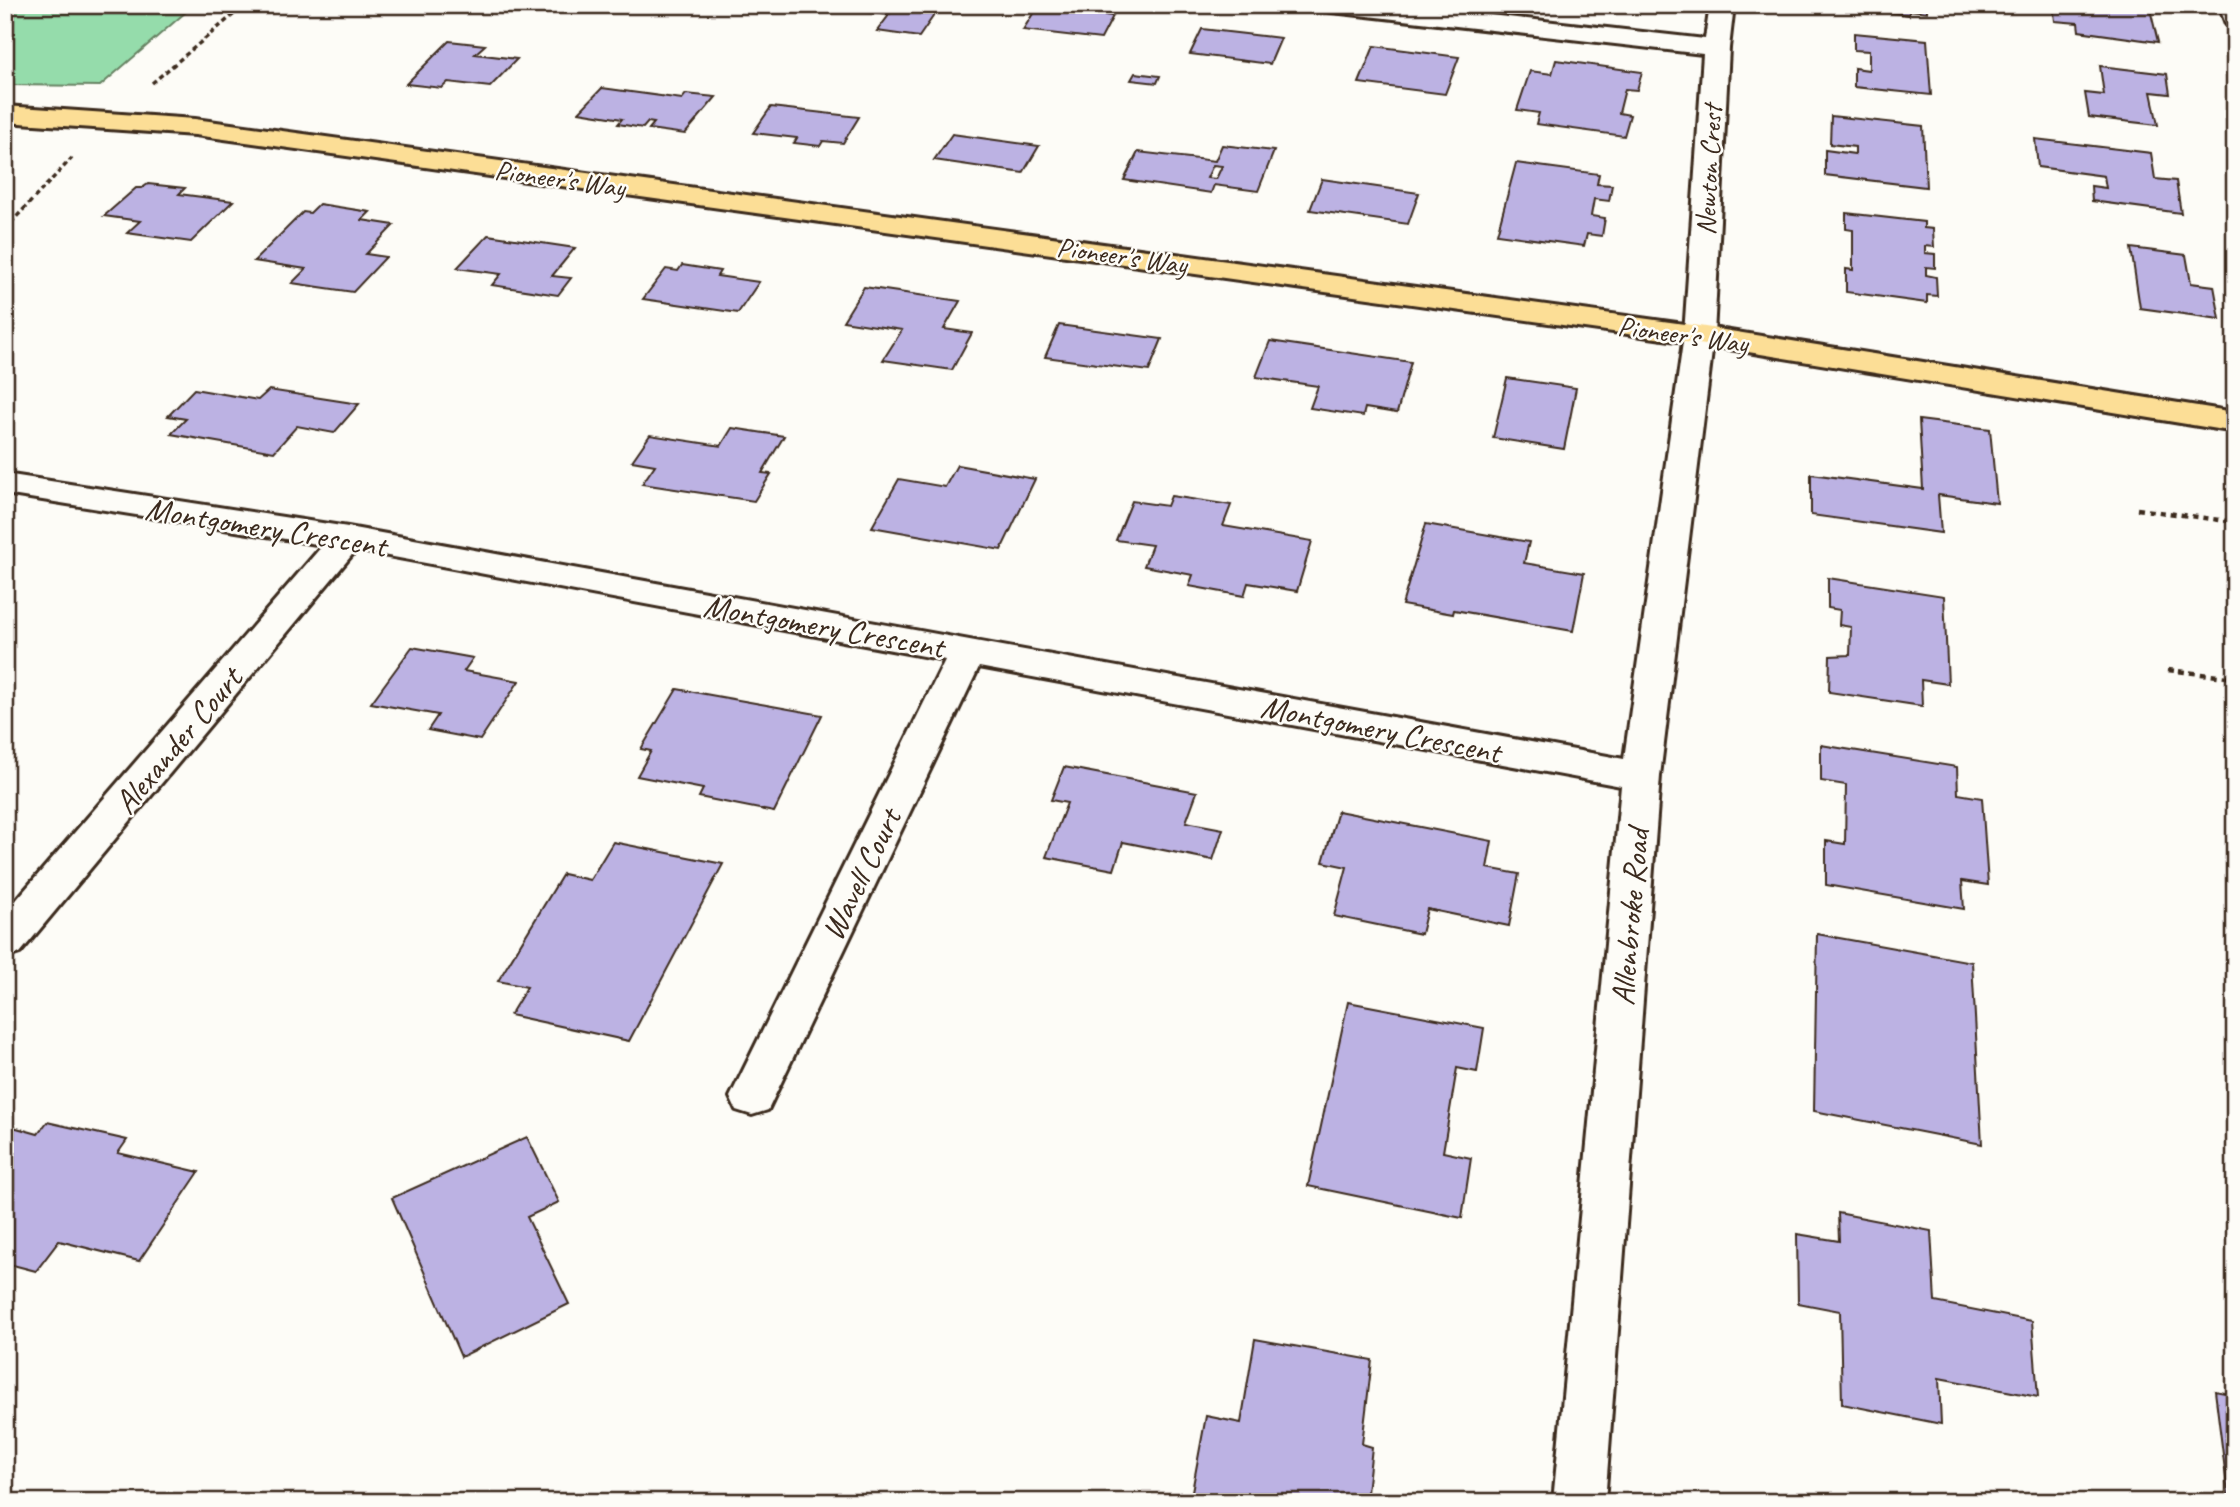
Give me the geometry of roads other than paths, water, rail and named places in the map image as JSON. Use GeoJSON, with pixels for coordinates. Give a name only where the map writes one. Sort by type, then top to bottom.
{"type":"FeatureCollection","features":[{"type":"Feature","properties":{"kind":"main road","name":"Pioneer's Way"},"geometry":{"type":"LineString","coordinates":[[5,114],[195,127],[1699,335],[2235,422]]}},
{"type":"Feature","properties":{"kind":"street"},"geometry":{"type":"LineString","coordinates":[[1332,5],[1716,48]]}},
{"type":"Feature","properties":{"kind":"street","name":"Newton Crest"},"geometry":{"type":"LineString","coordinates":[[1699,335],[1716,48],[1722,5]]}},
{"type":"Feature","properties":{"kind":"street"},"geometry":{"type":"LineString","coordinates":[[2231,5],[2235,19]]}},
{"type":"Feature","properties":{"kind":"street","name":"Allenbroke Road"},"geometry":{"type":"LineString","coordinates":[[1579,1502],[1641,776],[1699,335]]}},
{"type":"Feature","properties":{"kind":"street","name":"Montgomery Crescent"},"geometry":{"type":"LineString","coordinates":[[5,484],[348,538],[1641,776]]}},
{"type":"Feature","properties":{"kind":"street","name":"Alexander Court"},"geometry":{"type":"LineString","coordinates":[[5,942],[348,538]]}},
{"type":"Feature","properties":{"kind":"street","name":"Wavell Court"},"geometry":{"type":"LineString","coordinates":[[752,1097],[968,651]]}}]}
